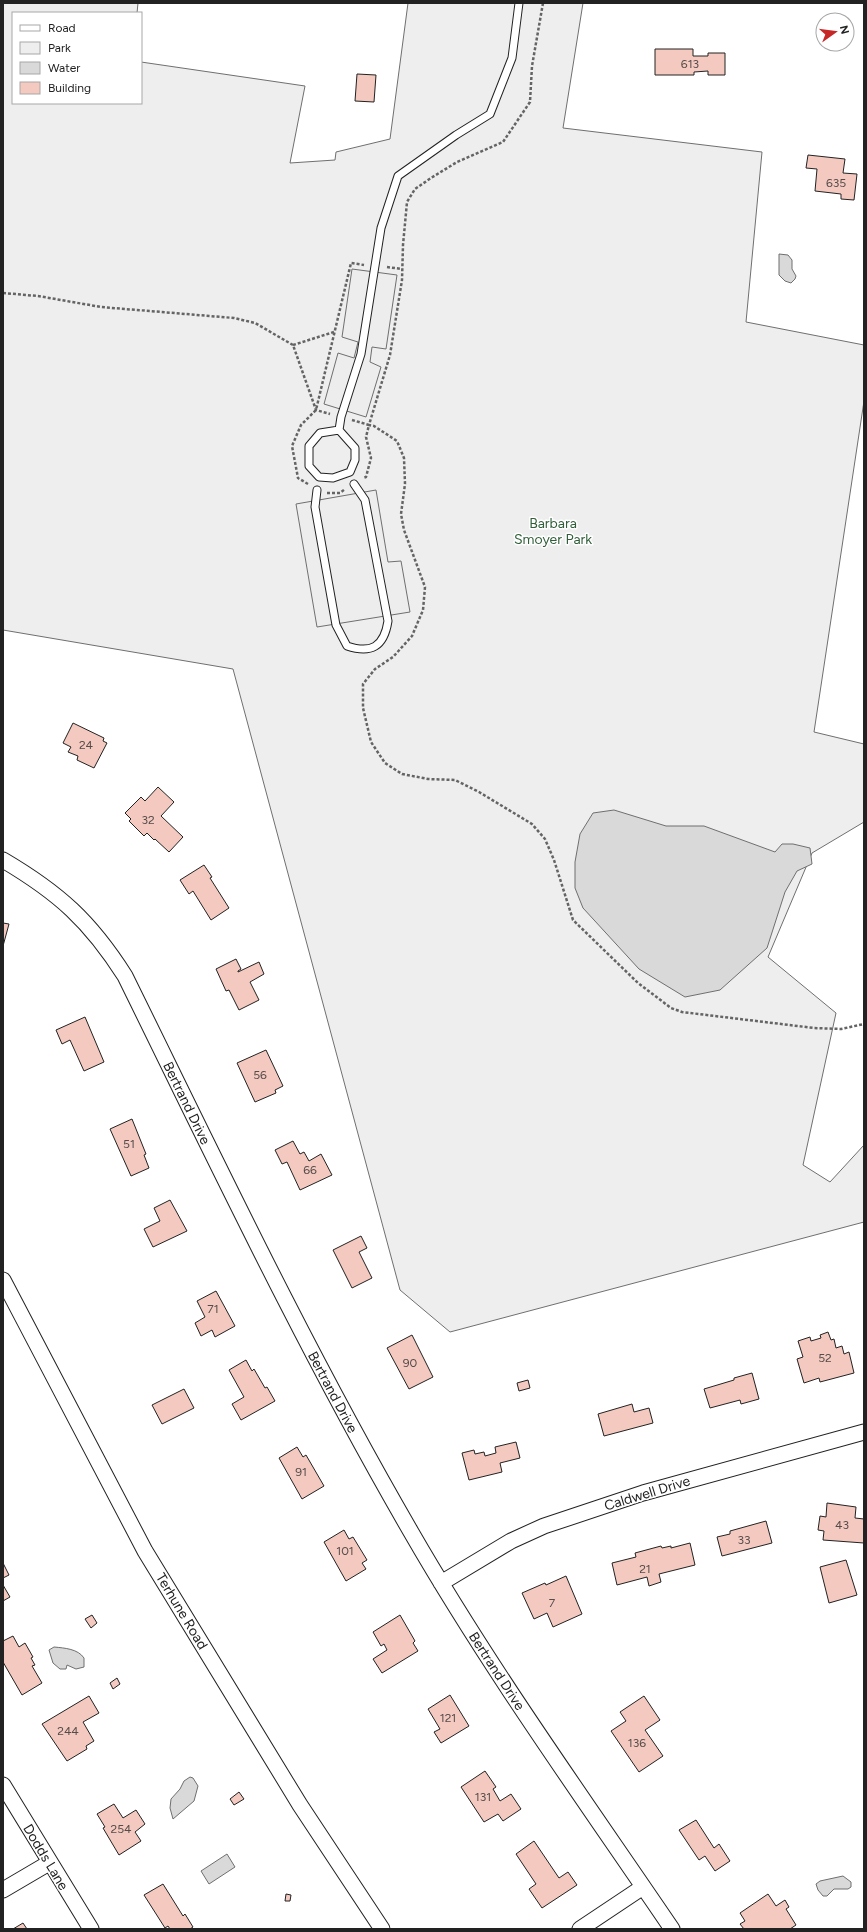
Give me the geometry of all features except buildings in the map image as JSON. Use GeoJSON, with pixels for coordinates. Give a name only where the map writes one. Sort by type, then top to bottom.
{"type":"FeatureCollection","features":[{"type":"Feature","properties":{"kind":"street","name":"Bertrand Drive"},"geometry":{"type":"LineString","coordinates":[[3,860],[34,879],[63,901],[86,922],[109,950],[125,976],[277,1286],[342,1411],[441,1583],[524,1713],[672,1929]]}},
{"type":"Feature","properties":{"kind":"street","name":"Terhune Road"},"geometry":{"type":"LineString","coordinates":[[3,1280],[145,1551],[300,1805],[382,1929]]}},
{"type":"Feature","properties":{"kind":"street","name":"Caldwell Drive"},"geometry":{"type":"LineString","coordinates":[[441,1583],[511,1541],[544,1526],[643,1493],[864,1432]]}},
{"type":"Feature","properties":{"kind":"street","name":"Dodds Lane"},"geometry":{"type":"LineString","coordinates":[[3,1785],[49,1863],[91,1929]]}},
{"type":"Feature","properties":{"kind":"street"},"geometry":{"type":"LineString","coordinates":[[3,1890],[49,1863]]}},
{"type":"Feature","properties":{"kind":"street"},"geometry":{"type":"LineString","coordinates":[[580,1929],[643,1886]]}},
{"type":"Feature","properties":{"kind":"lane"},"geometry":{"type":"LineString","coordinates":[[339,430],[341,417],[361,354],[381,228],[398,176],[456,135],[490,114],[512,58],[519,3]]}},
{"type":"Feature","properties":{"kind":"lane"},"geometry":{"type":"LineString","coordinates":[[339,430],[355,448],[355,460],[350,472],[333,478],[319,476],[309,466],[309,446],[320,433],[339,430]]}},
{"type":"Feature","properties":{"kind":"lane"},"geometry":{"type":"LineString","coordinates":[[317,490],[315,507],[336,625],[347,646],[360,650],[377,646],[386,634],[388,621],[365,500],[354,484]]}},
{"type":"Feature","properties":{"kind":"path"},"geometry":{"type":"LineString","coordinates":[[369,425],[390,355],[402,280],[403,245],[407,202],[415,189],[431,178],[458,162],[503,142],[530,102],[532,66],[543,3]]}},
{"type":"Feature","properties":{"kind":"path"},"geometry":{"type":"LineString","coordinates":[[3,293],[38,296],[101,307],[234,318],[255,322],[293,345],[316,410],[374,426],[397,441],[404,458],[406,484],[401,514],[404,530],[425,587],[423,610],[412,636],[394,656],[375,669],[363,684],[363,708],[371,742],[385,763],[402,774],[428,779],[455,780],[479,792],[532,824],[545,839],[554,860],[573,920],[638,983],[672,1008],[682,1012],[814,1028],[841,1029],[864,1024]]}},
{"type":"Feature","properties":{"kind":"path"},"geometry":{"type":"LineString","coordinates":[[293,345],[335,332]]}},
{"type":"Feature","properties":{"kind":"green space","name":"Barbara Smoyer Park"},"geometry":{"type":"Polygon","coordinates":[[[3,3],[138,3],[137,12],[12,12],[12,104],[142,104],[142,62],[305,86],[290,163],[335,160],[336,152],[390,139],[408,3],[583,3],[563,128],[762,152],[746,322],[864,345],[864,401],[814,732],[864,744],[864,822],[812,853],[768,957],[836,1013],[803,1165],[830,1182],[864,1145],[864,1222],[450,1332],[400,1290],[233,669],[3,630],[3,3]]]}},
{"type":"Feature","properties":{"kind":"shaded area"},"geometry":{"type":"Polygon","coordinates":[[[352,269],[397,275],[386,349],[372,347],[370,362],[381,367],[366,417],[324,404],[338,353],[354,358],[358,342],[342,337],[352,269]]]}},
{"type":"Feature","properties":{"kind":"shaded area"},"geometry":{"type":"Polygon","coordinates":[[[376,490],[388,562],[401,561],[410,612],[317,627],[296,504],[376,490]]]}},
{"type":"Feature","properties":{"kind":"water"},"geometry":{"type":"Polygon","coordinates":[[[779,254],[788,255],[792,260],[792,269],[796,276],[791,283],[785,281],[779,275],[779,254]]]}},
{"type":"Feature","properties":{"kind":"water"},"geometry":{"type":"Polygon","coordinates":[[[614,810],[666,826],[704,826],[775,852],[782,844],[793,844],[810,848],[812,864],[797,871],[785,892],[767,948],[720,990],[685,997],[639,969],[583,908],[575,888],[575,862],[580,834],[593,813],[614,810]]]}},
{"type":"Feature","properties":{"kind":"water"},"geometry":{"type":"Polygon","coordinates":[[[54,1647],[71,1650],[81,1655],[84,1658],[84,1667],[76,1669],[67,1665],[66,1669],[60,1669],[53,1663],[49,1650],[54,1647]]]}},
{"type":"Feature","properties":{"kind":"water"},"geometry":{"type":"Polygon","coordinates":[[[190,1777],[193,1778],[198,1786],[194,1801],[173,1819],[170,1808],[171,1799],[180,1789],[184,1781],[190,1777]]]}},
{"type":"Feature","properties":{"kind":"water"},"geometry":{"type":"Polygon","coordinates":[[[227,1854],[235,1867],[209,1884],[201,1871],[227,1854]]]}},
{"type":"Feature","properties":{"kind":"water"},"geometry":{"type":"Polygon","coordinates":[[[843,1876],[851,1882],[851,1887],[848,1889],[834,1889],[827,1896],[823,1896],[818,1890],[816,1884],[820,1881],[843,1876]]]}}]}
